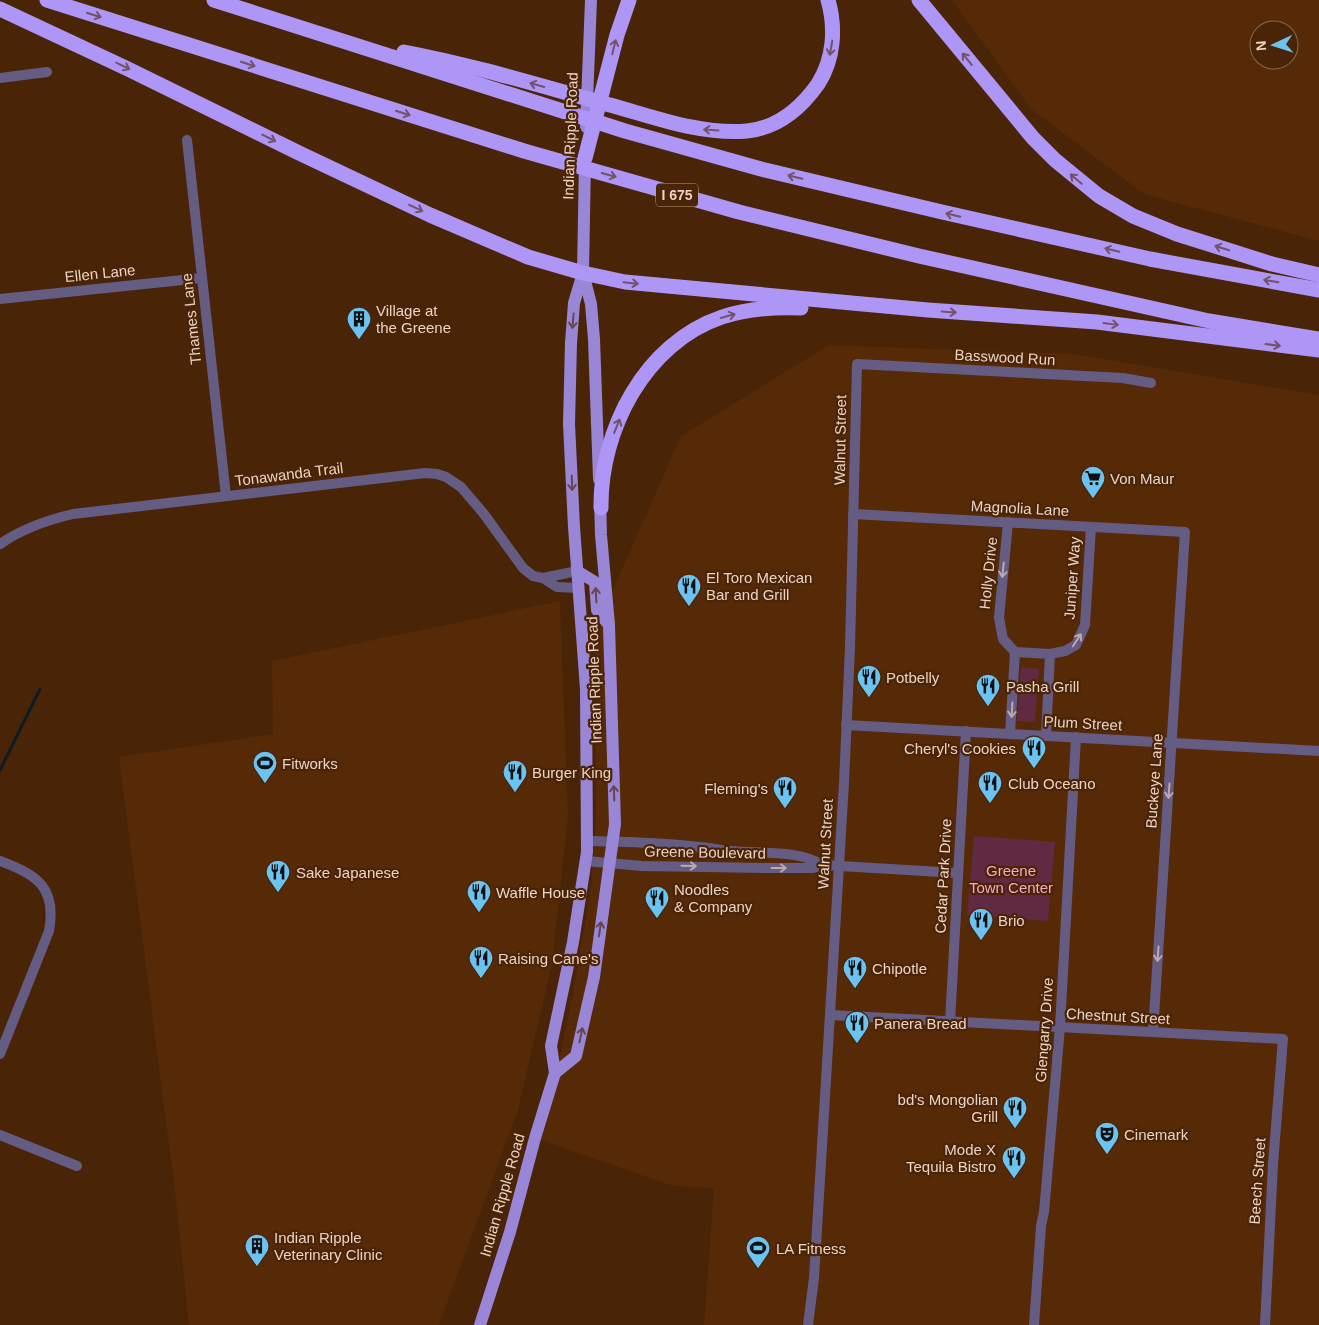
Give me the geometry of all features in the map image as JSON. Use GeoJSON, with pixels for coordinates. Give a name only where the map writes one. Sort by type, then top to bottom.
{"type":"FeatureCollection","features":[{"type":"Feature","properties":{"kind":"highway","name":"I 675"},"geometry":{"type":"LineString","coordinates":[[47,0],[524,151],[739,212],[919,256],[1199,319],[1319,339]]}},
{"type":"Feature","properties":{"kind":"highway"},"geometry":{"type":"LineString","coordinates":[[214,0],[624,131],[761,169],[1150,259],[1319,290]]}},
{"type":"Feature","properties":{"kind":"highway"},"geometry":{"type":"LineString","coordinates":[[585,158],[617,34],[629,0]]}},
{"type":"Feature","properties":{"kind":"highway"},"geometry":{"type":"LineString","coordinates":[[345,42],[451,61],[706,130],[748,131],[771,125],[785,117],[805,100],[820,80],[832,47],[833,29],[828,0]]}},
{"type":"Feature","properties":{"kind":"highway"},"geometry":{"type":"LineString","coordinates":[[919,0],[1033,138],[1055,160],[1099,196],[1133,216],[1177,234],[1272,264],[1319,275]]}},
{"type":"Feature","properties":{"kind":"highway"},"geometry":{"type":"LineString","coordinates":[[0,9],[128,68],[299,153],[430,215],[528,257],[583,273],[624,282],[928,310],[1097,322],[1319,350]]}},
{"type":"Feature","properties":{"kind":"highway"},"geometry":{"type":"LineString","coordinates":[[601,508],[600,493],[606,459],[623,411],[636,386],[652,365],[689,334],[721,317],[769,308],[928,310]]}},
{"type":"Feature","properties":{"kind":"main road","name":"Indian Ripple Road"},"geometry":{"type":"LineString","coordinates":[[556,1073],[576,1056],[594,977],[615,824],[609,625],[601,535],[594,339],[591,304],[583,273],[591,0]]}},
{"type":"Feature","properties":{"kind":"main road","name":"Indian Ripple Road"},"geometry":{"type":"LineString","coordinates":[[480,1325],[510,1232],[535,1138],[556,1073],[550,1046],[573,942],[586,862],[588,841],[586,680],[578,588],[569,424],[574,303],[583,273]]}},
{"type":"Feature","properties":{"kind":"main road"},"geometry":{"type":"LineString","coordinates":[[577,571],[595,582],[597,610],[609,625]]}},
{"type":"Feature","properties":{"kind":"street"},"geometry":{"type":"LineString","coordinates":[[0,78],[47,72]]}},
{"type":"Feature","properties":{"kind":"street","name":"Thames Lane"},"geometry":{"type":"LineString","coordinates":[[187,140],[226,496]]}},
{"type":"Feature","properties":{"kind":"street","name":"Ellen Lane"},"geometry":{"type":"LineString","coordinates":[[0,299],[202,278]]}},
{"type":"Feature","properties":{"kind":"street","name":"Basswood Run"},"geometry":{"type":"LineString","coordinates":[[857,364],[1123,378],[1151,383]]}},
{"type":"Feature","properties":{"kind":"street","name":"Walnut Street"},"geometry":{"type":"LineString","coordinates":[[808,1325],[814,1278],[840,866],[857,364]]}},
{"type":"Feature","properties":{"kind":"street","name":"Tonawanda Trail"},"geometry":{"type":"LineString","coordinates":[[0,544],[28,528],[73,514],[425,473],[446,477],[461,487],[484,514],[523,568],[533,576],[543,578],[557,587],[578,588]]}},
{"type":"Feature","properties":{"kind":"street","name":"Magnolia Lane"},"geometry":{"type":"LineString","coordinates":[[853,514],[1185,532]]}},
{"type":"Feature","properties":{"kind":"street","name":"Holly Drive"},"geometry":{"type":"LineString","coordinates":[[1008,522],[999,618],[1003,639],[1015,652]]}},
{"type":"Feature","properties":{"kind":"street","name":"Juniper Way"},"geometry":{"type":"LineString","coordinates":[[1015,652],[1050,654],[1065,652],[1076,645],[1085,625],[1091,526]]}},
{"type":"Feature","properties":{"kind":"street","name":"Buckeye Lane"},"geometry":{"type":"LineString","coordinates":[[1153,1032],[1185,532]]}},
{"type":"Feature","properties":{"kind":"street"},"geometry":{"type":"LineString","coordinates":[[543,578],[577,571]]}},
{"type":"Feature","properties":{"kind":"street"},"geometry":{"type":"LineString","coordinates":[[1010,734],[1015,652]]}},
{"type":"Feature","properties":{"kind":"street"},"geometry":{"type":"LineString","coordinates":[[1046,736],[1050,654]]}},
{"type":"Feature","properties":{"kind":"street","name":"Plum Street"},"geometry":{"type":"LineString","coordinates":[[846,725],[1319,751]]}},
{"type":"Feature","properties":{"kind":"street","name":"Cedar Park Drive"},"geometry":{"type":"LineString","coordinates":[[950,1022],[966,731]]}},
{"type":"Feature","properties":{"kind":"street","name":"Glengarry Drive"},"geometry":{"type":"LineString","coordinates":[[1034,1325],[1041,1226],[1044,1212],[1060,1028],[1076,737]]}},
{"type":"Feature","properties":{"kind":"street","name":"Greene Boulevard"},"geometry":{"type":"LineString","coordinates":[[588,841],[612,841],[781,854],[814,860],[823,865]]}},
{"type":"Feature","properties":{"kind":"street"},"geometry":{"type":"LineString","coordinates":[[0,861],[24,870],[39,881],[48,897],[51,913],[48,931],[0,1054]]}},
{"type":"Feature","properties":{"kind":"street","name":"Greene Boulevard"},"geometry":{"type":"LineString","coordinates":[[586,862],[610,862],[642,866],[768,868],[813,868],[823,865],[958,874]]}},
{"type":"Feature","properties":{"kind":"street","name":"Chestnut Street"},"geometry":{"type":"LineString","coordinates":[[830,1015],[1283,1039]]}},
{"type":"Feature","properties":{"kind":"street","name":"Beech Street"},"geometry":{"type":"LineString","coordinates":[[1265,1325],[1273,1164],[1283,1039]]}},
{"type":"Feature","properties":{"kind":"street"},"geometry":{"type":"LineString","coordinates":[[0,1135],[77,1166]]}},
{"type":"Feature","properties":{"kind":"shaded area"},"geometry":{"type":"Polygon","coordinates":[[[952,0],[1319,0],[1319,241],[1144,194],[1031,109],[952,0]]]}},
{"type":"Feature","properties":{"kind":"shaded area"},"geometry":{"type":"Polygon","coordinates":[[[829,345],[1074,354],[1319,395],[1319,1325],[704,1325],[714,1188],[673,1186],[535,1138],[556,1073],[571,1005],[591,889],[596,818],[595,631],[681,436],[829,345]]]}},
{"type":"Feature","properties":{"kind":"shaded area"},"geometry":{"type":"Polygon","coordinates":[[[560,601],[568,817],[552,964],[518,1110],[439,1325],[189,1325],[175,1191],[119,757],[273,734],[272,661],[560,601]]]}},
{"type":"Feature","properties":{"kind":"green space"},"geometry":{"type":"Polygon","coordinates":[[[1021,667],[1039,669],[1035,722],[1017,721],[1021,667]]]}},
{"type":"Feature","properties":{"kind":"green space","name":"Greene Town Center"},"geometry":{"type":"Polygon","coordinates":[[[974,836],[1055,842],[1048,921],[967,915],[974,836]]]}},
{"type":"Feature","properties":{"kind":"waterway"},"geometry":{"type":"LineString","coordinates":[[0,770],[40,689]]}},
{"type":"Feature","properties":{"kind":"place","name":"Village at the Greene"},"geometry":{"type":"Point","coordinates":[359,340]}},
{"type":"Feature","properties":{"kind":"place","name":"Von Maur"},"geometry":{"type":"Point","coordinates":[1093,499]}},
{"type":"Feature","properties":{"kind":"place","name":"El Toro Mexican Bar and Grill"},"geometry":{"type":"Point","coordinates":[689,607]}},
{"type":"Feature","properties":{"kind":"place","name":"Potbelly"},"geometry":{"type":"Point","coordinates":[869,698]}},
{"type":"Feature","properties":{"kind":"place","name":"Pasha Grill"},"geometry":{"type":"Point","coordinates":[988,707]}},
{"type":"Feature","properties":{"kind":"place","name":"Cheryl's Cookies"},"geometry":{"type":"Point","coordinates":[1034,769]}},
{"type":"Feature","properties":{"kind":"place","name":"Fitworks"},"geometry":{"type":"Point","coordinates":[265,784]}},
{"type":"Feature","properties":{"kind":"place","name":"Burger King"},"geometry":{"type":"Point","coordinates":[515,793]}},
{"type":"Feature","properties":{"kind":"place","name":"Club Oceano"},"geometry":{"type":"Point","coordinates":[990,804]}},
{"type":"Feature","properties":{"kind":"place","name":"Fleming's"},"geometry":{"type":"Point","coordinates":[785,809]}},
{"type":"Feature","properties":{"kind":"place","name":"Sake Japanese"},"geometry":{"type":"Point","coordinates":[278,893]}},
{"type":"Feature","properties":{"kind":"place","name":"Waffle House"},"geometry":{"type":"Point","coordinates":[479,913]}},
{"type":"Feature","properties":{"kind":"place","name":"Noodles & Company"},"geometry":{"type":"Point","coordinates":[657,919]}},
{"type":"Feature","properties":{"kind":"place","name":"Brio"},"geometry":{"type":"Point","coordinates":[981,941]}},
{"type":"Feature","properties":{"kind":"place","name":"Raising Cane's"},"geometry":{"type":"Point","coordinates":[481,979]}},
{"type":"Feature","properties":{"kind":"place","name":"Chipotle"},"geometry":{"type":"Point","coordinates":[855,989]}},
{"type":"Feature","properties":{"kind":"place","name":"Panera Bread"},"geometry":{"type":"Point","coordinates":[857,1044]}},
{"type":"Feature","properties":{"kind":"place","name":"bd's Mongolian Grill"},"geometry":{"type":"Point","coordinates":[1015,1129]}},
{"type":"Feature","properties":{"kind":"place","name":"Cinemark"},"geometry":{"type":"Point","coordinates":[1107,1155]}},
{"type":"Feature","properties":{"kind":"place","name":"Mode X Tequila Bistro"},"geometry":{"type":"Point","coordinates":[1014,1179]}},
{"type":"Feature","properties":{"kind":"place","name":"Indian Ripple Veterinary Clinic"},"geometry":{"type":"Point","coordinates":[257,1267]}},
{"type":"Feature","properties":{"kind":"place","name":"LA Fitness"},"geometry":{"type":"Point","coordinates":[758,1269]}}]}
